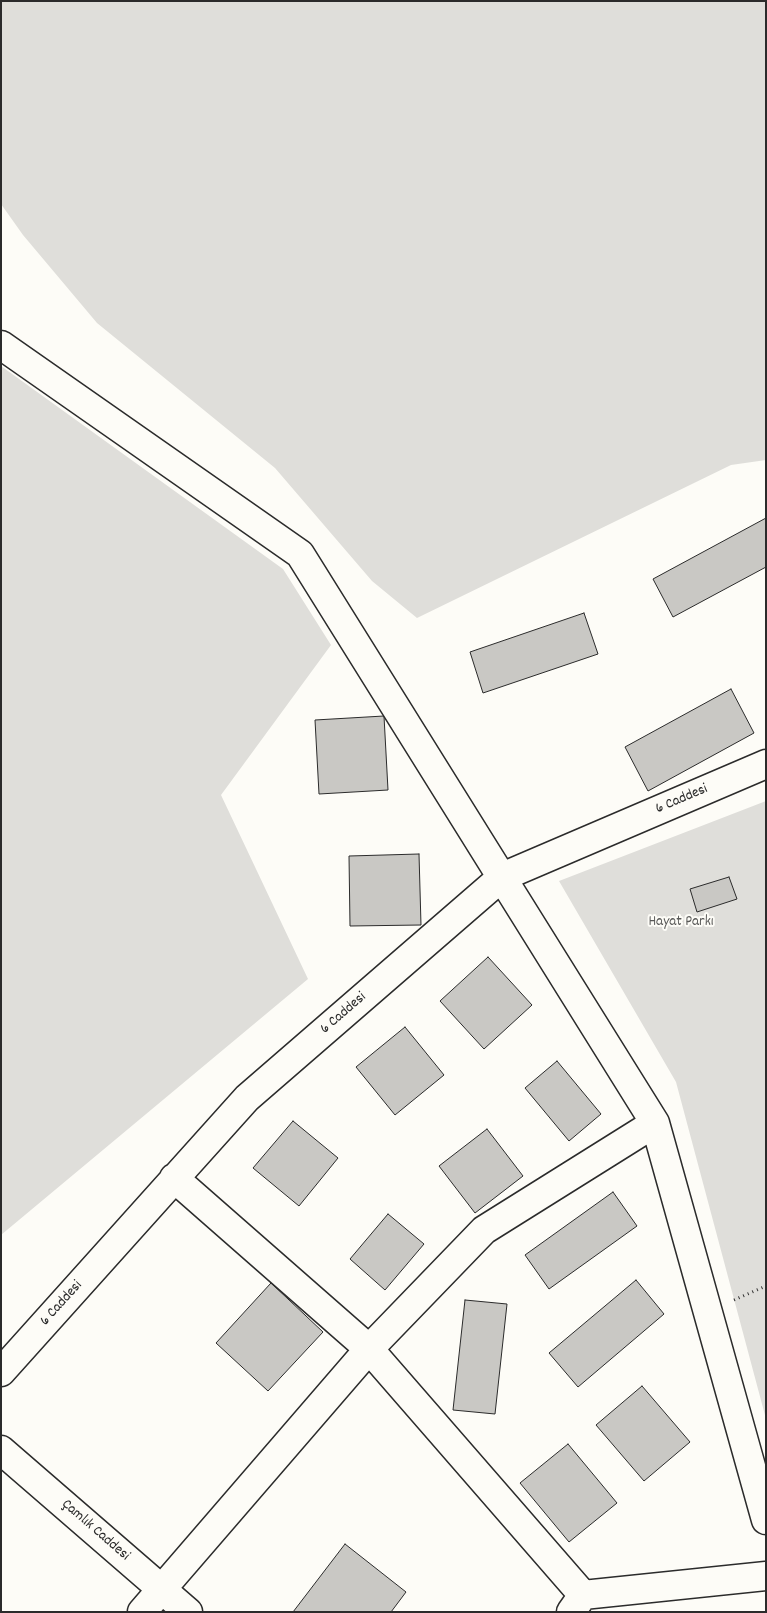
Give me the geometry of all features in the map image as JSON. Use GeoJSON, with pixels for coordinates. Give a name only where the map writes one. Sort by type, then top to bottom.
{"type":"FeatureCollection","features":[{"type":"Feature","properties":{"kind":"street"},"geometry":{"type":"LineString","coordinates":[[1,345],[300,554],[655,1123],[766,1520]]}},
{"type":"Feature","properties":{"kind":"street","name":"6 Caddesi"},"geometry":{"type":"LineString","coordinates":[[1,1372],[247,1098],[502,876],[766,764]]}},
{"type":"Feature","properties":{"kind":"street"},"geometry":{"type":"LineString","coordinates":[[142,1612],[369,1349],[484,1230],[655,1123]]}},
{"type":"Feature","properties":{"kind":"street"},"geometry":{"type":"LineString","coordinates":[[174,1178],[369,1349],[577,1604],[766,1576]]}},
{"type":"Feature","properties":{"kind":"street","name":"Çamlık Caddesi"},"geometry":{"type":"LineString","coordinates":[[1,1450],[188,1612]]}},
{"type":"Feature","properties":{"kind":"path"},"geometry":{"type":"LineString","coordinates":[[734,1300],[766,1286]]}},
{"type":"Feature","properties":{"kind":"green space"},"geometry":{"type":"Polygon","coordinates":[[[1,1],[766,1],[766,460],[731,465],[417,618],[372,581],[275,468],[97,323],[23,235],[1,204],[1,1]]]}},
{"type":"Feature","properties":{"kind":"green space"},"geometry":{"type":"Polygon","coordinates":[[[1,366],[283,569],[331,645],[221,795],[308,979],[1,1235],[1,366]]]}},
{"type":"Feature","properties":{"kind":"green space","name":"Hayat Parkı"},"geometry":{"type":"Polygon","coordinates":[[[766,801],[766,1419],[676,1082],[559,881],[766,801]]]}},
{"type":"Feature","properties":{"kind":"building"},"geometry":{"type":"Polygon","coordinates":[[[766,518],[766,567],[673,617],[653,579],[766,518]]]}},
{"type":"Feature","properties":{"kind":"building"},"geometry":{"type":"Polygon","coordinates":[[[584,613],[598,654],[483,693],[470,652],[584,613]]]}},
{"type":"Feature","properties":{"kind":"building"},"geometry":{"type":"Polygon","coordinates":[[[731,689],[754,733],[648,791],[625,747],[731,689]]]}},
{"type":"Feature","properties":{"kind":"building"},"geometry":{"type":"Polygon","coordinates":[[[384,716],[388,790],[319,794],[315,720],[384,716]]]}},
{"type":"Feature","properties":{"kind":"building"},"geometry":{"type":"Polygon","coordinates":[[[419,854],[421,925],[350,926],[349,856],[419,854]]]}},
{"type":"Feature","properties":{"kind":"building"},"geometry":{"type":"Polygon","coordinates":[[[729,877],[737,899],[697,912],[690,889],[729,877]]]}},
{"type":"Feature","properties":{"kind":"building"},"geometry":{"type":"Polygon","coordinates":[[[488,957],[532,1005],[484,1049],[440,1001],[488,957]]]}},
{"type":"Feature","properties":{"kind":"building"},"geometry":{"type":"Polygon","coordinates":[[[405,1027],[444,1075],[395,1115],[356,1067],[405,1027]]]}},
{"type":"Feature","properties":{"kind":"building"},"geometry":{"type":"Polygon","coordinates":[[[557,1061],[601,1114],[569,1141],[525,1088],[557,1061]]]}},
{"type":"Feature","properties":{"kind":"building"},"geometry":{"type":"Polygon","coordinates":[[[293,1121],[338,1158],[299,1206],[253,1168],[293,1121]]]}},
{"type":"Feature","properties":{"kind":"building"},"geometry":{"type":"Polygon","coordinates":[[[487,1129],[523,1176],[475,1213],[439,1166],[487,1129]]]}},
{"type":"Feature","properties":{"kind":"building"},"geometry":{"type":"Polygon","coordinates":[[[613,1192],[637,1226],[549,1289],[525,1255],[613,1192]]]}},
{"type":"Feature","properties":{"kind":"building"},"geometry":{"type":"Polygon","coordinates":[[[388,1214],[424,1244],[385,1290],[350,1259],[388,1214]]]}},
{"type":"Feature","properties":{"kind":"building"},"geometry":{"type":"Polygon","coordinates":[[[636,1280],[664,1314],[578,1387],[549,1353],[636,1280]]]}},
{"type":"Feature","properties":{"kind":"building"},"geometry":{"type":"Polygon","coordinates":[[[271,1283],[323,1332],[268,1391],[216,1343],[271,1283]]]}},
{"type":"Feature","properties":{"kind":"building"},"geometry":{"type":"Polygon","coordinates":[[[465,1300],[507,1304],[495,1414],[453,1410],[465,1300]]]}},
{"type":"Feature","properties":{"kind":"building"},"geometry":{"type":"Polygon","coordinates":[[[642,1386],[690,1442],[644,1481],[596,1425],[642,1386]]]}},
{"type":"Feature","properties":{"kind":"building"},"geometry":{"type":"Polygon","coordinates":[[[568,1444],[617,1503],[569,1542],[520,1483],[568,1444]]]}},
{"type":"Feature","properties":{"kind":"building"},"geometry":{"type":"Polygon","coordinates":[[[345,1544],[406,1592],[391,1612],[293,1612],[345,1544]]]}}]}
